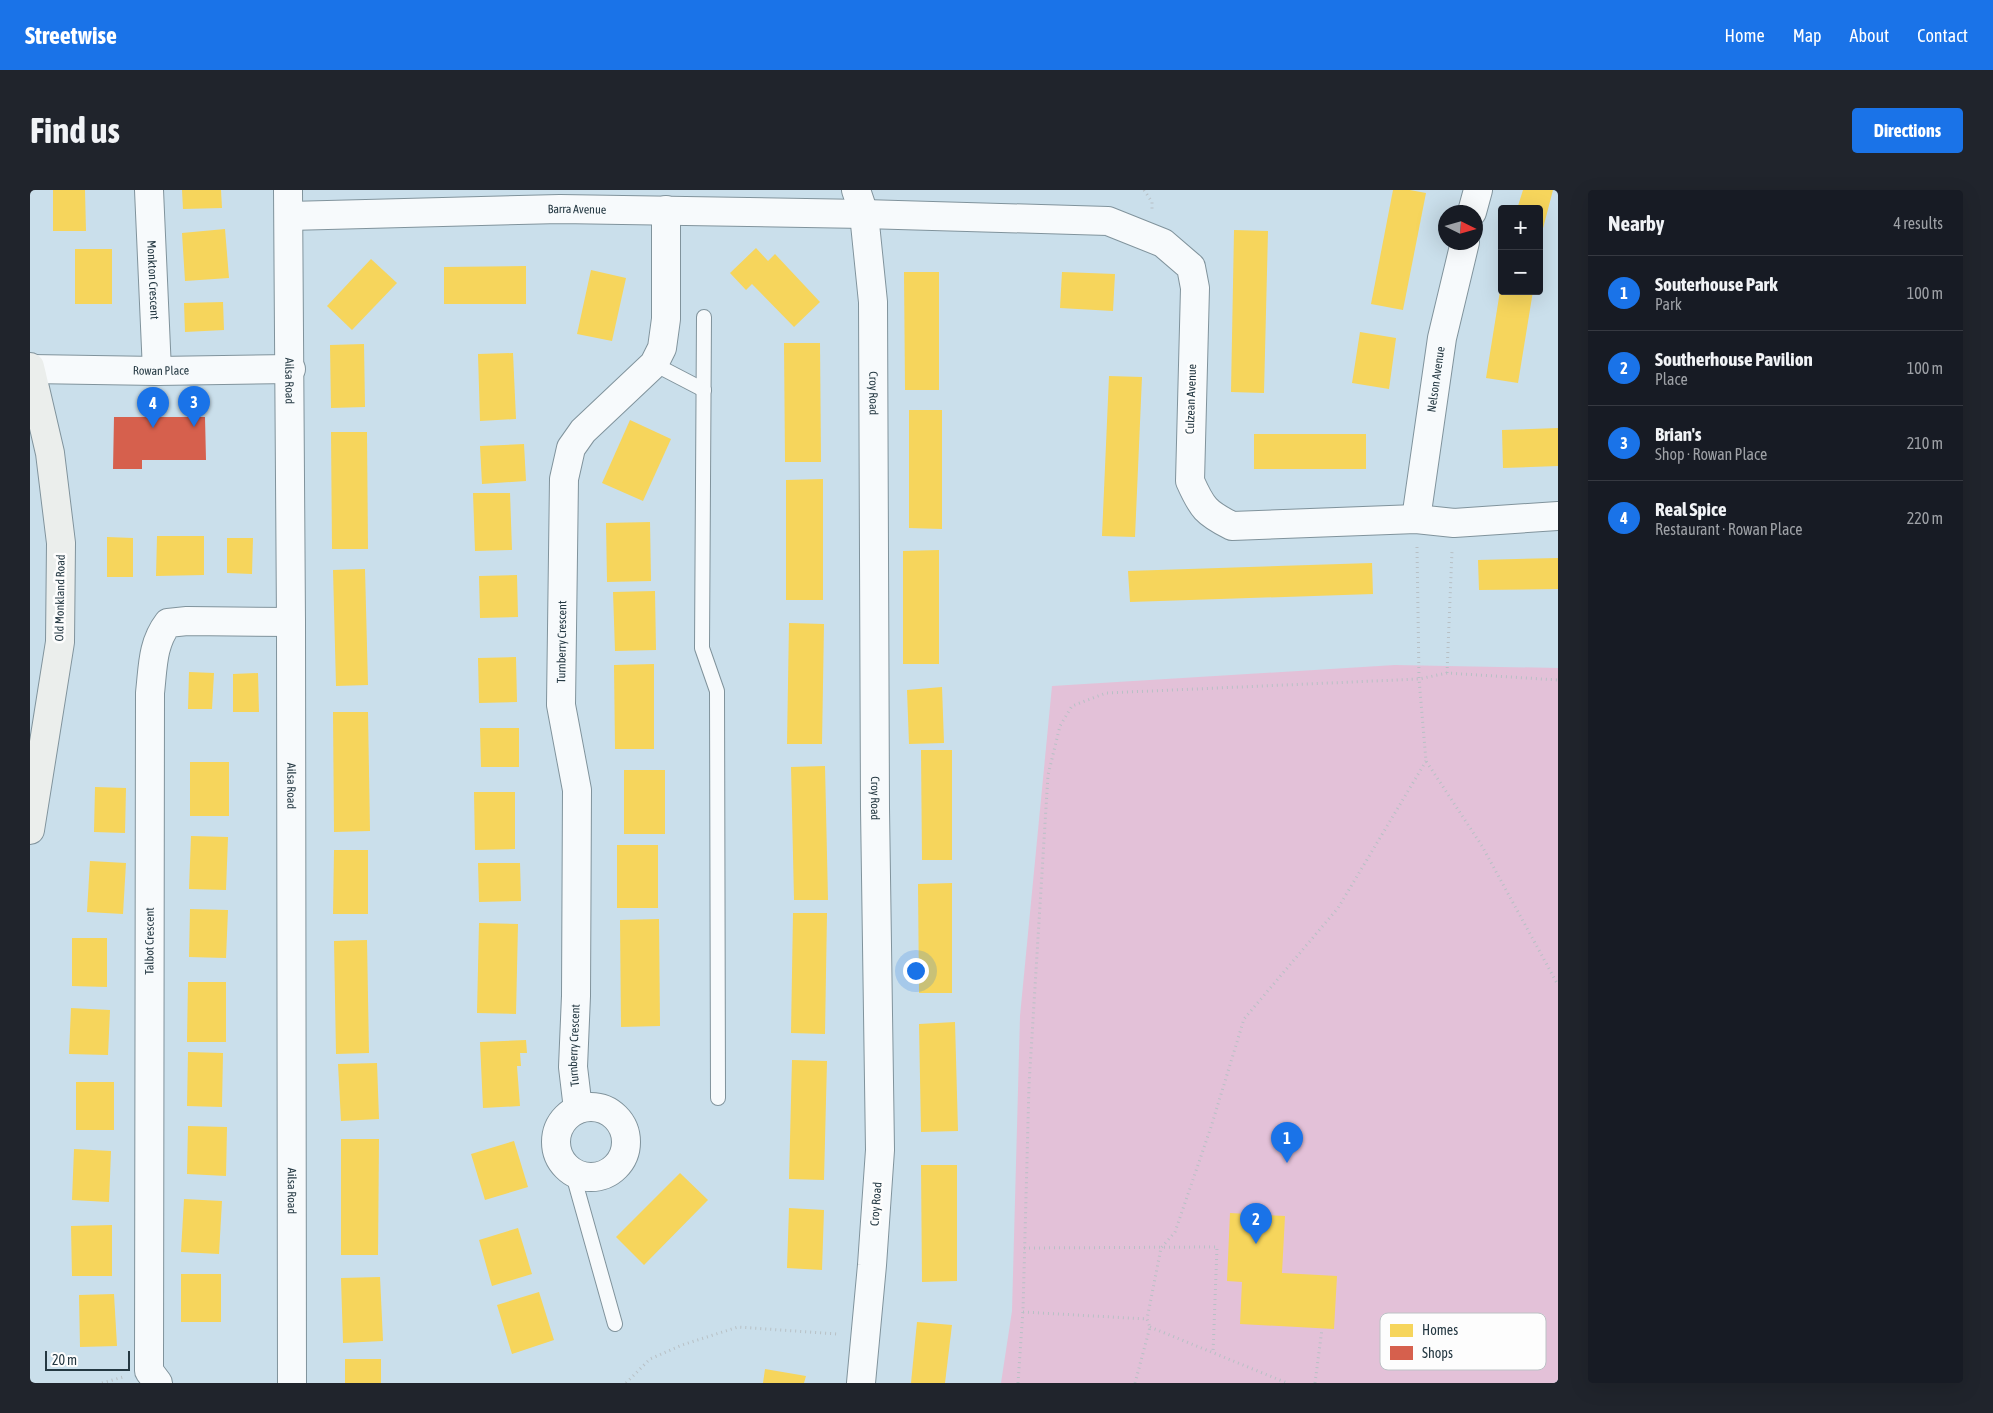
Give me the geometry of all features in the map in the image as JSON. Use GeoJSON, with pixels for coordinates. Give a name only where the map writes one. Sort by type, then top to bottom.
{"type":"FeatureCollection","features":[{"type":"Feature","properties":{"kind":"street","name":"Monkton Crescent"},"geometry":{"type":"LineString","coordinates":[[149,190],[157,371]]}},
{"type":"Feature","properties":{"kind":"street"},"geometry":{"type":"LineString","coordinates":[[1474,205],[1478,190]]}},
{"type":"Feature","properties":{"kind":"street","name":"Barra Avenue"},"geometry":{"type":"LineString","coordinates":[[288,203],[561,200],[666,210],[860,202]]}},
{"type":"Feature","properties":{"kind":"street","name":"Culzean Avenue"},"geometry":{"type":"LineString","coordinates":[[860,202],[1108,222],[1163,243],[1191,266],[1195,288],[1190,481],[1200,503],[1212,516],[1232,526],[1416,519],[1454,523],[1558,516]]}},
{"type":"Feature","properties":{"kind":"street","name":"Croy Road"},"geometry":{"type":"LineString","coordinates":[[860,202],[873,302],[875,808],[880,1150],[861,1383]]}},
{"type":"Feature","properties":{"kind":"street","name":"Ailsa Road"},"geometry":{"type":"LineString","coordinates":[[288,203],[291,369],[292,1383]]}},
{"type":"Feature","properties":{"kind":"street","name":"Turnberry Crescent"},"geometry":{"type":"LineString","coordinates":[[578,1109],[572,1067],[576,996],[577,790],[561,705],[564,479],[571,448],[583,431],[654,364],[662,348],[666,319],[666,210]]}},
{"type":"Feature","properties":{"kind":"street","name":"Nelson Avenue"},"geometry":{"type":"LineString","coordinates":[[1416,519],[1442,338],[1463,250]]}},
{"type":"Feature","properties":{"kind":"street","name":"Rowan Place"},"geometry":{"type":"LineString","coordinates":[[30,368],[157,371],[291,369]]}},
{"type":"Feature","properties":{"kind":"street","name":"Old Monkland Road"},"geometry":{"type":"LineString","coordinates":[[30,368],[50,453],[61,543],[60,642],[30,830]]}},
{"type":"Feature","properties":{"kind":"street","name":"Talbot Crescent"},"geometry":{"type":"LineString","coordinates":[[158,1383],[149,1371],[150,693],[154,647],[160,633],[168,623],[187,621],[291,622]]}},
{"type":"Feature","properties":{"kind":"street"},"geometry":{"type":"LineString","coordinates":[[588,1107],[598,1107],[614,1116],[621,1123],[626,1141],[622,1159],[616,1167],[608,1173],[590,1177],[580,1176],[572,1171],[564,1165],[556,1148],[558,1129],[564,1120],[578,1109],[588,1107]]}},
{"type":"Feature","properties":{"kind":"lane"},"geometry":{"type":"LineString","coordinates":[[704,317],[702,648],[717,691],[718,1098]]}},
{"type":"Feature","properties":{"kind":"lane"},"geometry":{"type":"LineString","coordinates":[[654,364],[704,390]]}},
{"type":"Feature","properties":{"kind":"lane"},"geometry":{"type":"LineString","coordinates":[[572,1171],[615,1324]]}},
{"type":"Feature","properties":{"kind":"path"},"geometry":{"type":"LineString","coordinates":[[1416,519],[1419,678],[1426,761],[1482,846],[1558,986]]}},
{"type":"Feature","properties":{"kind":"path"},"geometry":{"type":"LineString","coordinates":[[1447,673],[1454,523]]}},
{"type":"Feature","properties":{"kind":"path"},"geometry":{"type":"LineString","coordinates":[[1018,1383],[1023,1311],[1029,1085],[1048,775],[1060,726],[1072,706],[1106,693],[1419,678],[1447,673],[1558,680]]}},
{"type":"Feature","properties":{"kind":"path"},"geometry":{"type":"LineString","coordinates":[[1135,1383],[1150,1327],[1147,1319],[1161,1248],[1175,1232],[1211,1127],[1244,1019],[1338,908],[1426,761]]}},
{"type":"Feature","properties":{"kind":"path"},"geometry":{"type":"LineString","coordinates":[[1024,1248],[1217,1247],[1213,1353]]}},
{"type":"Feature","properties":{"kind":"path"},"geometry":{"type":"LineString","coordinates":[[1023,1311],[1147,1319]]}},
{"type":"Feature","properties":{"kind":"path"},"geometry":{"type":"LineString","coordinates":[[626,1383],[650,1358],[738,1327],[866,1336]]}},
{"type":"Feature","properties":{"kind":"path"},"geometry":{"type":"LineString","coordinates":[[1150,1327],[1287,1383]]}},
{"type":"Feature","properties":{"kind":"path"},"geometry":{"type":"LineString","coordinates":[[1314,1383],[1322,1329]]}},
{"type":"Feature","properties":{"kind":"shaded area"},"geometry":{"type":"Polygon","coordinates":[[[1395,665],[1558,668],[1558,1383],[1001,1383],[1012,1311],[1020,1016],[1052,686],[1395,665]]]}},
{"type":"Feature","properties":{"kind":"building: Homes"},"geometry":{"type":"Polygon","coordinates":[[[53,190],[85,190],[86,231],[53,231],[53,190]]]}},
{"type":"Feature","properties":{"kind":"building: Homes"},"geometry":{"type":"Polygon","coordinates":[[[182,190],[221,190],[222,208],[183,209],[182,190]]]}},
{"type":"Feature","properties":{"kind":"building: Homes"},"geometry":{"type":"Polygon","coordinates":[[[1393,190],[1410,190],[1426,193],[1403,310],[1371,304],[1393,190]]]}},
{"type":"Feature","properties":{"kind":"building: Homes"},"geometry":{"type":"Polygon","coordinates":[[[1523,190],[1553,190],[1543,228],[1543,205],[1518,205],[1523,190]]]}},
{"type":"Feature","properties":{"kind":"building: Homes"},"geometry":{"type":"Polygon","coordinates":[[[225,229],[229,278],[185,281],[182,233],[225,229]]]}},
{"type":"Feature","properties":{"kind":"building: Homes"},"geometry":{"type":"Polygon","coordinates":[[[1234,230],[1268,231],[1264,393],[1231,392],[1234,230]]]}},
{"type":"Feature","properties":{"kind":"building: Homes"},"geometry":{"type":"Polygon","coordinates":[[[756,248],[768,261],[775,254],[820,302],[794,327],[752,284],[746,290],[730,273],[756,248]]]}},
{"type":"Feature","properties":{"kind":"building: Homes"},"geometry":{"type":"Polygon","coordinates":[[[75,249],[112,249],[112,304],[75,304],[75,249]]]}},
{"type":"Feature","properties":{"kind":"building: Homes"},"geometry":{"type":"Polygon","coordinates":[[[371,259],[397,283],[352,330],[327,306],[371,259]]]}},
{"type":"Feature","properties":{"kind":"building: Homes"},"geometry":{"type":"Polygon","coordinates":[[[526,266],[526,304],[444,304],[444,267],[526,266]]]}},
{"type":"Feature","properties":{"kind":"building: Homes"},"geometry":{"type":"Polygon","coordinates":[[[591,270],[626,278],[612,341],[577,334],[591,270]]]}},
{"type":"Feature","properties":{"kind":"building: Homes"},"geometry":{"type":"Polygon","coordinates":[[[904,272],[939,272],[939,390],[905,390],[904,272]]]}},
{"type":"Feature","properties":{"kind":"building: Homes"},"geometry":{"type":"Polygon","coordinates":[[[1062,272],[1115,274],[1113,311],[1060,308],[1062,272]]]}},
{"type":"Feature","properties":{"kind":"building: Homes"},"geometry":{"type":"Polygon","coordinates":[[[1499,295],[1532,295],[1518,383],[1486,378],[1499,295]]]}},
{"type":"Feature","properties":{"kind":"building: Homes"},"geometry":{"type":"Polygon","coordinates":[[[223,302],[224,330],[185,332],[184,303],[223,302]]]}},
{"type":"Feature","properties":{"kind":"building: Homes"},"geometry":{"type":"Polygon","coordinates":[[[1360,332],[1396,338],[1389,389],[1352,383],[1360,332]]]}},
{"type":"Feature","properties":{"kind":"building: Homes"},"geometry":{"type":"Polygon","coordinates":[[[784,343],[820,343],[821,462],[785,462],[784,343]]]}},
{"type":"Feature","properties":{"kind":"building: Homes"},"geometry":{"type":"Polygon","coordinates":[[[364,344],[365,407],[331,408],[330,345],[364,344]]]}},
{"type":"Feature","properties":{"kind":"building: Homes"},"geometry":{"type":"Polygon","coordinates":[[[513,353],[516,419],[480,421],[478,354],[513,353]]]}},
{"type":"Feature","properties":{"kind":"building: Homes"},"geometry":{"type":"Polygon","coordinates":[[[1109,376],[1142,377],[1135,537],[1102,536],[1109,376]]]}},
{"type":"Feature","properties":{"kind":"building: Homes"},"geometry":{"type":"Polygon","coordinates":[[[909,410],[942,410],[942,529],[909,528],[909,410]]]}},
{"type":"Feature","properties":{"kind":"building: Homes"},"geometry":{"type":"Polygon","coordinates":[[[630,420],[671,439],[643,501],[602,483],[630,420]]]}},
{"type":"Feature","properties":{"kind":"building: Homes"},"geometry":{"type":"Polygon","coordinates":[[[1558,428],[1558,466],[1503,468],[1502,430],[1558,428]]]}},
{"type":"Feature","properties":{"kind":"building: Homes"},"geometry":{"type":"Polygon","coordinates":[[[331,432],[367,432],[368,549],[332,549],[331,432]]]}},
{"type":"Feature","properties":{"kind":"building: Homes"},"geometry":{"type":"Polygon","coordinates":[[[1254,434],[1366,434],[1366,469],[1254,469],[1254,434]]]}},
{"type":"Feature","properties":{"kind":"building: Homes"},"geometry":{"type":"Polygon","coordinates":[[[524,444],[526,481],[482,484],[480,446],[524,444]]]}},
{"type":"Feature","properties":{"kind":"building: Homes"},"geometry":{"type":"Polygon","coordinates":[[[823,479],[823,600],[786,600],[786,480],[823,479]]]}},
{"type":"Feature","properties":{"kind":"building: Homes"},"geometry":{"type":"Polygon","coordinates":[[[473,493],[510,493],[512,550],[475,551],[473,493]]]}},
{"type":"Feature","properties":{"kind":"building: Homes"},"geometry":{"type":"Polygon","coordinates":[[[650,522],[651,581],[607,582],[606,523],[650,522]]]}},
{"type":"Feature","properties":{"kind":"building: Homes"},"geometry":{"type":"Polygon","coordinates":[[[157,536],[204,536],[204,575],[156,576],[157,536]]]}},
{"type":"Feature","properties":{"kind":"building: Homes"},"geometry":{"type":"Polygon","coordinates":[[[107,537],[133,538],[133,577],[107,577],[107,537]]]}},
{"type":"Feature","properties":{"kind":"building: Homes"},"geometry":{"type":"Polygon","coordinates":[[[227,538],[253,538],[252,574],[227,573],[227,538]]]}},
{"type":"Feature","properties":{"kind":"building: Homes"},"geometry":{"type":"Polygon","coordinates":[[[939,550],[939,664],[903,664],[903,551],[939,550]]]}},
{"type":"Feature","properties":{"kind":"building: Homes"},"geometry":{"type":"Polygon","coordinates":[[[1558,558],[1558,589],[1479,590],[1478,560],[1558,558]]]}},
{"type":"Feature","properties":{"kind":"building: Homes"},"geometry":{"type":"Polygon","coordinates":[[[1372,563],[1373,594],[1130,602],[1128,571],[1372,563]]]}},
{"type":"Feature","properties":{"kind":"building: Homes"},"geometry":{"type":"Polygon","coordinates":[[[365,569],[368,685],[336,686],[333,570],[365,569]]]}},
{"type":"Feature","properties":{"kind":"building: Homes"},"geometry":{"type":"Polygon","coordinates":[[[517,575],[518,617],[480,618],[479,576],[517,575]]]}},
{"type":"Feature","properties":{"kind":"building: Homes"},"geometry":{"type":"Polygon","coordinates":[[[655,591],[656,650],[615,651],[613,592],[655,591]]]}},
{"type":"Feature","properties":{"kind":"building: Homes"},"geometry":{"type":"Polygon","coordinates":[[[789,623],[824,624],[822,744],[787,744],[789,623]]]}},
{"type":"Feature","properties":{"kind":"building: Homes"},"geometry":{"type":"Polygon","coordinates":[[[516,657],[517,702],[479,703],[478,658],[516,657]]]}},
{"type":"Feature","properties":{"kind":"building: Homes"},"geometry":{"type":"Polygon","coordinates":[[[654,664],[654,749],[615,749],[614,665],[654,664]]]}},
{"type":"Feature","properties":{"kind":"building: Homes"},"geometry":{"type":"Polygon","coordinates":[[[189,672],[214,673],[212,709],[188,709],[189,672]]]}},
{"type":"Feature","properties":{"kind":"building: Homes"},"geometry":{"type":"Polygon","coordinates":[[[258,673],[259,712],[233,712],[233,674],[258,673]]]}},
{"type":"Feature","properties":{"kind":"building: Homes"},"geometry":{"type":"Polygon","coordinates":[[[942,687],[944,743],[909,744],[907,690],[942,687]]]}},
{"type":"Feature","properties":{"kind":"building: Homes"},"geometry":{"type":"Polygon","coordinates":[[[333,712],[368,712],[370,831],[334,832],[333,712]]]}},
{"type":"Feature","properties":{"kind":"building: Homes"},"geometry":{"type":"Polygon","coordinates":[[[480,728],[519,728],[519,767],[481,767],[480,728]]]}},
{"type":"Feature","properties":{"kind":"building: Homes"},"geometry":{"type":"Polygon","coordinates":[[[921,750],[952,750],[952,860],[922,860],[921,750]]]}},
{"type":"Feature","properties":{"kind":"building: Homes"},"geometry":{"type":"Polygon","coordinates":[[[190,762],[229,762],[229,816],[190,816],[190,762]]]}},
{"type":"Feature","properties":{"kind":"building: Homes"},"geometry":{"type":"Polygon","coordinates":[[[825,766],[828,900],[794,900],[791,767],[825,766]]]}},
{"type":"Feature","properties":{"kind":"building: Homes"},"geometry":{"type":"Polygon","coordinates":[[[624,770],[665,770],[665,834],[624,834],[624,770]]]}},
{"type":"Feature","properties":{"kind":"building: Homes"},"geometry":{"type":"Polygon","coordinates":[[[95,787],[126,788],[125,833],[94,832],[95,787]]]}},
{"type":"Feature","properties":{"kind":"building: Homes"},"geometry":{"type":"Polygon","coordinates":[[[474,792],[515,792],[515,849],[475,850],[474,792]]]}},
{"type":"Feature","properties":{"kind":"building: Homes"},"geometry":{"type":"Polygon","coordinates":[[[191,836],[228,837],[226,890],[189,889],[191,836]]]}},
{"type":"Feature","properties":{"kind":"building: Homes"},"geometry":{"type":"Polygon","coordinates":[[[617,845],[658,845],[658,908],[617,908],[617,845]]]}},
{"type":"Feature","properties":{"kind":"building: Homes"},"geometry":{"type":"Polygon","coordinates":[[[334,850],[368,850],[368,914],[333,914],[334,850]]]}},
{"type":"Feature","properties":{"kind":"building: Homes"},"geometry":{"type":"Polygon","coordinates":[[[90,861],[126,863],[123,914],[87,912],[90,861]]]}},
{"type":"Feature","properties":{"kind":"building: Homes"},"geometry":{"type":"Polygon","coordinates":[[[478,863],[520,863],[521,901],[479,902],[478,863]]]}},
{"type":"Feature","properties":{"kind":"building: Homes"},"geometry":{"type":"Polygon","coordinates":[[[952,883],[952,993],[919,993],[918,884],[952,883]]]}},
{"type":"Feature","properties":{"kind":"building: Homes"},"geometry":{"type":"Polygon","coordinates":[[[190,909],[228,910],[226,958],[189,957],[190,909]]]}},
{"type":"Feature","properties":{"kind":"building: Homes"},"geometry":{"type":"Polygon","coordinates":[[[793,913],[827,913],[825,1034],[791,1033],[793,913]]]}},
{"type":"Feature","properties":{"kind":"building: Homes"},"geometry":{"type":"Polygon","coordinates":[[[659,919],[660,1026],[621,1027],[620,920],[659,919]]]}},
{"type":"Feature","properties":{"kind":"building: Homes"},"geometry":{"type":"Polygon","coordinates":[[[479,923],[518,924],[516,1014],[477,1013],[479,923]]]}},
{"type":"Feature","properties":{"kind":"building: Homes"},"geometry":{"type":"Polygon","coordinates":[[[72,938],[107,938],[107,987],[72,986],[72,938]]]}},
{"type":"Feature","properties":{"kind":"building: Homes"},"geometry":{"type":"Polygon","coordinates":[[[367,940],[369,1053],[336,1054],[334,941],[367,940]]]}},
{"type":"Feature","properties":{"kind":"building: Homes"},"geometry":{"type":"Polygon","coordinates":[[[188,982],[226,982],[226,1042],[187,1042],[188,982]]]}},
{"type":"Feature","properties":{"kind":"building: Homes"},"geometry":{"type":"Polygon","coordinates":[[[71,1008],[110,1010],[108,1055],[69,1054],[71,1008]]]}},
{"type":"Feature","properties":{"kind":"building: Homes"},"geometry":{"type":"Polygon","coordinates":[[[955,1022],[958,1131],[921,1132],[919,1024],[955,1022]]]}},
{"type":"Feature","properties":{"kind":"building: Homes"},"geometry":{"type":"Polygon","coordinates":[[[526,1040],[527,1053],[520,1053],[521,1066],[517,1066],[520,1106],[483,1108],[480,1042],[526,1040]]]}},
{"type":"Feature","properties":{"kind":"building: Homes"},"geometry":{"type":"Polygon","coordinates":[[[188,1052],[223,1053],[222,1107],[187,1106],[188,1052]]]}},
{"type":"Feature","properties":{"kind":"building: Homes"},"geometry":{"type":"Polygon","coordinates":[[[792,1060],[827,1061],[824,1180],[789,1179],[792,1060]]]}},
{"type":"Feature","properties":{"kind":"building: Homes"},"geometry":{"type":"Polygon","coordinates":[[[377,1063],[379,1119],[341,1121],[338,1064],[377,1063]]]}},
{"type":"Feature","properties":{"kind":"building: Homes"},"geometry":{"type":"Polygon","coordinates":[[[76,1082],[114,1082],[114,1130],[76,1130],[76,1082]]]}},
{"type":"Feature","properties":{"kind":"building: Homes"},"geometry":{"type":"Polygon","coordinates":[[[188,1126],[227,1127],[226,1176],[187,1174],[188,1126]]]}},
{"type":"Feature","properties":{"kind":"building: Homes"},"geometry":{"type":"Polygon","coordinates":[[[341,1139],[379,1139],[378,1255],[341,1255],[341,1139]]]}},
{"type":"Feature","properties":{"kind":"building: Homes"},"geometry":{"type":"Polygon","coordinates":[[[514,1141],[528,1187],[485,1200],[471,1154],[514,1141]]]}},
{"type":"Feature","properties":{"kind":"building: Homes"},"geometry":{"type":"Polygon","coordinates":[[[74,1149],[111,1151],[109,1202],[72,1200],[74,1149]]]}},
{"type":"Feature","properties":{"kind":"building: Homes"},"geometry":{"type":"Polygon","coordinates":[[[921,1165],[957,1165],[957,1281],[922,1282],[921,1165]]]}},
{"type":"Feature","properties":{"kind":"building: Homes"},"geometry":{"type":"Polygon","coordinates":[[[680,1173],[708,1200],[644,1265],[616,1237],[680,1173]]]}},
{"type":"Feature","properties":{"kind":"building: Homes"},"geometry":{"type":"Polygon","coordinates":[[[184,1199],[222,1201],[219,1254],[181,1252],[184,1199]]]}},
{"type":"Feature","properties":{"kind":"building: Homes"},"geometry":{"type":"Polygon","coordinates":[[[789,1208],[824,1210],[822,1270],[787,1268],[789,1208]]]}},
{"type":"Feature","properties":{"kind":"building: Homes"},"geometry":{"type":"Polygon","coordinates":[[[1230,1213],[1285,1216],[1282,1273],[1337,1276],[1334,1329],[1240,1324],[1242,1282],[1227,1281],[1230,1213]]]}},
{"type":"Feature","properties":{"kind":"building: Homes"},"geometry":{"type":"Polygon","coordinates":[[[112,1225],[112,1276],[72,1276],[71,1226],[112,1225]]]}},
{"type":"Feature","properties":{"kind":"building: Homes"},"geometry":{"type":"Polygon","coordinates":[[[518,1228],[532,1274],[492,1286],[479,1240],[518,1228]]]}},
{"type":"Feature","properties":{"kind":"building: Homes"},"geometry":{"type":"Polygon","coordinates":[[[181,1274],[221,1274],[221,1322],[181,1322],[181,1274]]]}},
{"type":"Feature","properties":{"kind":"building: Homes"},"geometry":{"type":"Polygon","coordinates":[[[380,1277],[383,1341],[343,1343],[341,1278],[380,1277]]]}},
{"type":"Feature","properties":{"kind":"building: Homes"},"geometry":{"type":"Polygon","coordinates":[[[539,1292],[554,1340],[512,1354],[497,1305],[539,1292]]]}},
{"type":"Feature","properties":{"kind":"building: Homes"},"geometry":{"type":"Polygon","coordinates":[[[114,1294],[117,1346],[80,1347],[79,1295],[114,1294]]]}},
{"type":"Feature","properties":{"kind":"building: Homes"},"geometry":{"type":"Polygon","coordinates":[[[917,1322],[952,1325],[945,1383],[911,1383],[917,1322]]]}},
{"type":"Feature","properties":{"kind":"building: Homes"},"geometry":{"type":"Polygon","coordinates":[[[345,1359],[381,1359],[381,1383],[345,1383],[345,1359]]]}},
{"type":"Feature","properties":{"kind":"building: Homes"},"geometry":{"type":"Polygon","coordinates":[[[765,1369],[806,1376],[804,1383],[763,1383],[765,1369]]]}},
{"type":"Feature","properties":{"kind":"building: Shops"},"geometry":{"type":"Polygon","coordinates":[[[114,417],[205,417],[206,460],[142,460],[142,469],[113,469],[114,417]]]}},
{"type":"Feature","properties":{"kind":"place","name":"Brian's"},"geometry":{"type":"Point","coordinates":[194,427]}},
{"type":"Feature","properties":{"kind":"place","name":"Real Spice"},"geometry":{"type":"Point","coordinates":[153,428]}},
{"type":"Feature","properties":{"kind":"place","name":"Souterhouse Park"},"geometry":{"type":"Point","coordinates":[1287,1163]}},
{"type":"Feature","properties":{"kind":"place","name":"Southerhouse Pavilion"},"geometry":{"type":"Point","coordinates":[1256,1244]}}]}
